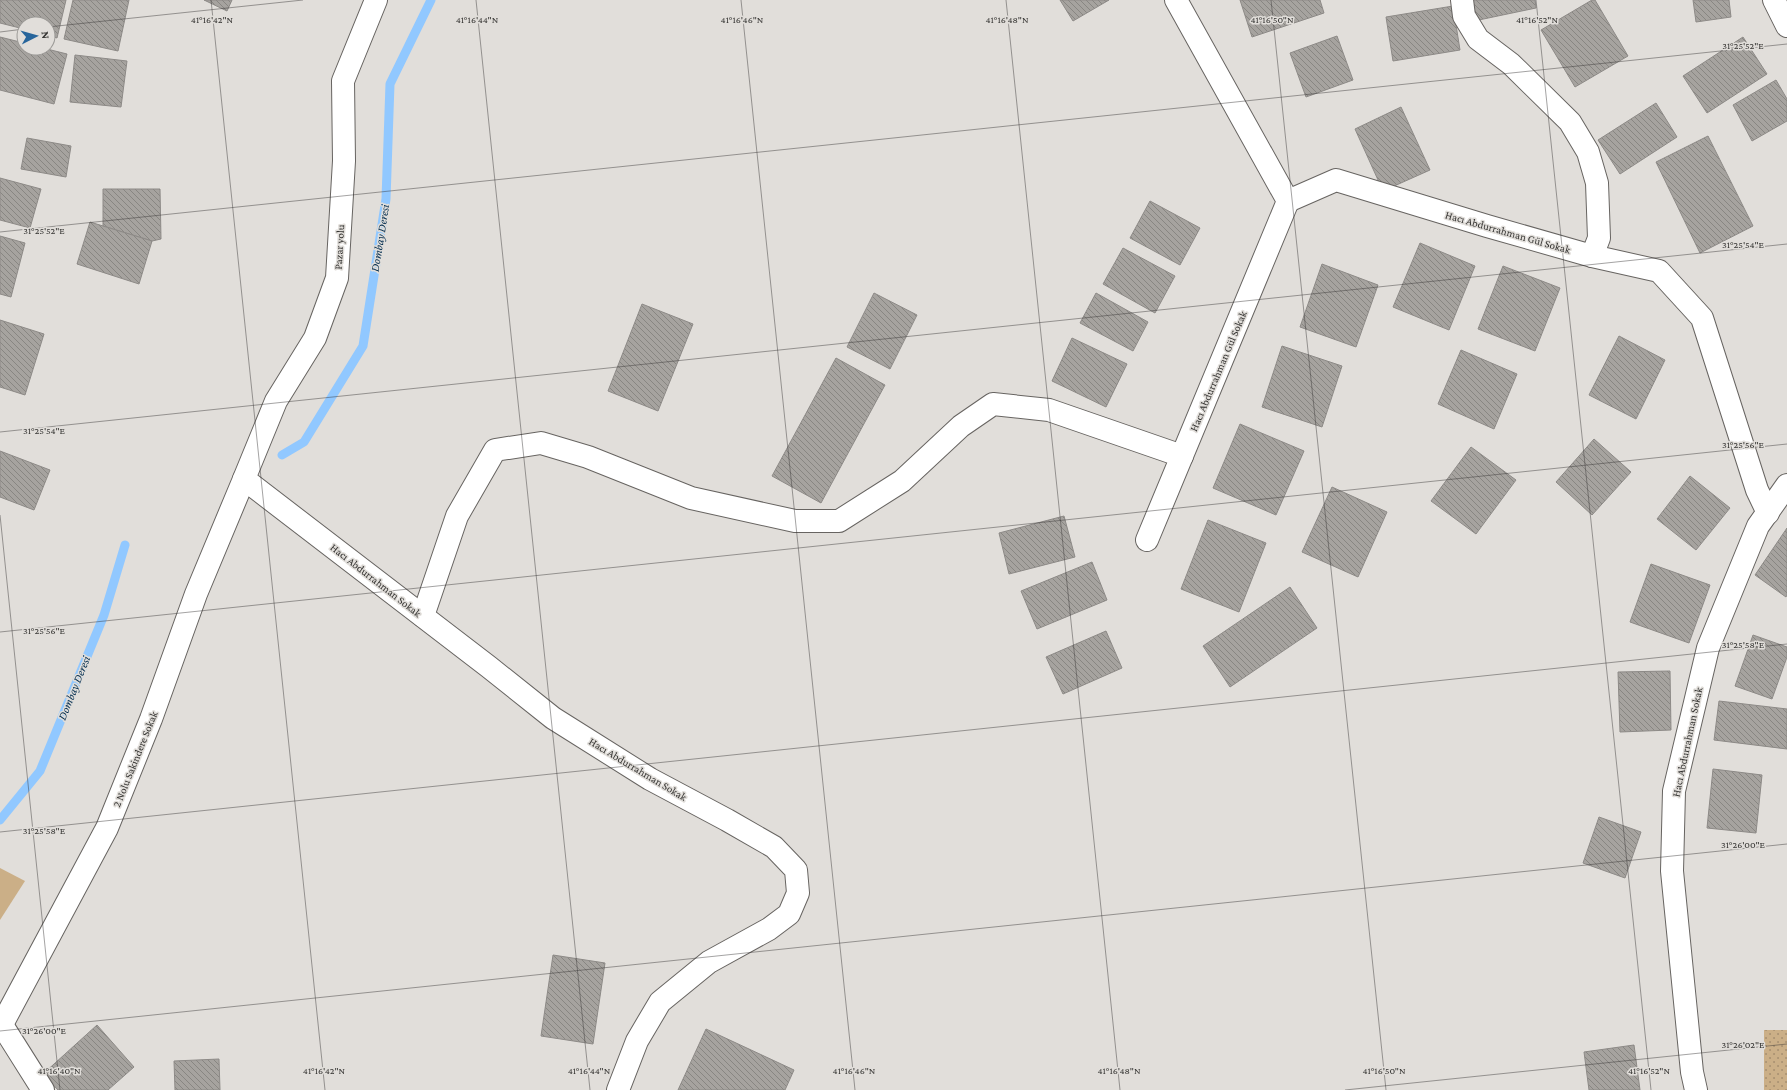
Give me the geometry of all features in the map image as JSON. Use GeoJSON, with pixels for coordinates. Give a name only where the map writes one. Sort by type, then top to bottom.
{"type":"FeatureCollection","features":[{"type":"Feature","properties":{"kind":"street","name":"Pazar yolu"},"geometry":{"type":"LineString","coordinates":[[244,479],[276,401],[315,338],[337,278],[344,161],[343,81],[376,0]]}},
{"type":"Feature","properties":{"kind":"street"},"geometry":{"type":"LineString","coordinates":[[1176,0],[1288,201]]}},
{"type":"Feature","properties":{"kind":"street"},"geometry":{"type":"LineString","coordinates":[[1462,0],[1464,16],[1478,39],[1511,64],[1570,122],[1588,152],[1597,183],[1599,238],[1592,256]]}},
{"type":"Feature","properties":{"kind":"street"},"geometry":{"type":"LineString","coordinates":[[1774,0],[1787,26]]}},
{"type":"Feature","properties":{"kind":"street","name":"Hacı Abdurrahman Gül Sokak"},"geometry":{"type":"LineString","coordinates":[[1147,540],[1288,201],[1336,180],[1592,256],[1659,271],[1702,318],[1757,490],[1768,513]]}},
{"type":"Feature","properties":{"kind":"street"},"geometry":{"type":"LineString","coordinates":[[423,616],[457,516],[495,450],[541,443],[588,457],[691,498],[795,521],[839,521],[902,481],[962,426],[993,404],[1048,410],[1182,456]]}},
{"type":"Feature","properties":{"kind":"street","name":"Hacı Abdurrahman Sokak"},"geometry":{"type":"LineString","coordinates":[[244,479],[553,718],[650,779],[727,820],[774,848],[796,870],[798,893],[789,914],[769,929],[709,962],[660,1002],[637,1041],[618,1090]]}},
{"type":"Feature","properties":{"kind":"street","name":"2 Nolu Sakindere Sokak"},"geometry":{"type":"LineString","coordinates":[[1,1026],[107,828],[151,719],[196,594],[244,479]]}},
{"type":"Feature","properties":{"kind":"street","name":"Hacı Abdurrahman Sokak"},"geometry":{"type":"LineString","coordinates":[[1696,1090],[1692,1072],[1672,872],[1674,791],[1708,648],[1758,526],[1787,485]]}},
{"type":"Feature","properties":{"kind":"street"},"geometry":{"type":"LineString","coordinates":[[1,1026],[43,1090]]}},
{"type":"Feature","properties":{"kind":"shaded area"},"geometry":{"type":"Polygon","coordinates":[[[0,868],[25,881],[0,920],[0,868]]]}},
{"type":"Feature","properties":{"kind":"shaded area"},"geometry":{"type":"Polygon","coordinates":[[[1764,1030],[1787,1030],[1787,1090],[1764,1090],[1764,1030]]]}},
{"type":"Feature","properties":{"kind":"building"},"geometry":{"type":"Polygon","coordinates":[[[0,0],[66,0],[57,38],[56,16],[16,16],[16,27],[0,23],[0,0]]]}},
{"type":"Feature","properties":{"kind":"building"},"geometry":{"type":"Polygon","coordinates":[[[73,0],[129,0],[118,51],[64,39],[73,0]]]}},
{"type":"Feature","properties":{"kind":"building"},"geometry":{"type":"Polygon","coordinates":[[[204,0],[232,0],[227,11],[204,0]]]}},
{"type":"Feature","properties":{"kind":"building"},"geometry":{"type":"Polygon","coordinates":[[[1060,0],[1109,0],[1073,21],[1060,0]]]}},
{"type":"Feature","properties":{"kind":"building"},"geometry":{"type":"Polygon","coordinates":[[[1240,0],[1320,0],[1324,13],[1252,37],[1240,0]]]}},
{"type":"Feature","properties":{"kind":"building"},"geometry":{"type":"Polygon","coordinates":[[[1470,0],[1535,0],[1536,8],[1474,21],[1470,0]]]}},
{"type":"Feature","properties":{"kind":"building"},"geometry":{"type":"Polygon","coordinates":[[[1592,0],[1595,0],[1628,56],[1575,87],[1541,30],[1592,0]]]}},
{"type":"Feature","properties":{"kind":"building"},"geometry":{"type":"Polygon","coordinates":[[[1693,0],[1729,0],[1731,17],[1696,22],[1693,0]]]}},
{"type":"Feature","properties":{"kind":"building"},"geometry":{"type":"Polygon","coordinates":[[[1453,6],[1460,50],[1393,61],[1386,17],[1453,6]]]}},
{"type":"Feature","properties":{"kind":"building"},"geometry":{"type":"Polygon","coordinates":[[[1337,36],[1353,80],[1306,97],[1290,53],[1337,36]]]}},
{"type":"Feature","properties":{"kind":"building"},"geometry":{"type":"Polygon","coordinates":[[[0,37],[16,41],[16,56],[56,56],[56,51],[67,54],[54,104],[0,90],[0,37]]]}},
{"type":"Feature","properties":{"kind":"building"},"geometry":{"type":"Polygon","coordinates":[[[1743,37],[1767,74],[1707,113],[1683,76],[1743,37]]]}},
{"type":"Feature","properties":{"kind":"building"},"geometry":{"type":"Polygon","coordinates":[[[75,55],[127,61],[121,107],[70,102],[75,55]]]}},
{"type":"Feature","properties":{"kind":"building"},"geometry":{"type":"Polygon","coordinates":[[[1776,80],[1787,99],[1787,121],[1752,141],[1733,105],[1776,80]]]}},
{"type":"Feature","properties":{"kind":"building"},"geometry":{"type":"Polygon","coordinates":[[[1656,103],[1677,137],[1620,174],[1598,140],[1656,103]]]}},
{"type":"Feature","properties":{"kind":"building"},"geometry":{"type":"Polygon","coordinates":[[[1401,107],[1430,170],[1383,191],[1355,129],[1401,107]]]}},
{"type":"Feature","properties":{"kind":"building"},"geometry":{"type":"Polygon","coordinates":[[[1708,136],[1753,226],[1700,253],[1656,162],[1708,136]]]}},
{"type":"Feature","properties":{"kind":"building"},"geometry":{"type":"Polygon","coordinates":[[[27,138],[71,146],[66,177],[21,169],[27,138]]]}},
{"type":"Feature","properties":{"kind":"building"},"geometry":{"type":"Polygon","coordinates":[[[0,178],[41,189],[30,228],[0,220],[0,178]]]}},
{"type":"Feature","properties":{"kind":"building"},"geometry":{"type":"Polygon","coordinates":[[[103,189],[160,189],[161,239],[152,241],[103,226],[103,189]]]}},
{"type":"Feature","properties":{"kind":"building"},"geometry":{"type":"Polygon","coordinates":[[[1150,201],[1200,228],[1180,265],[1130,238],[1150,201]]]}},
{"type":"Feature","properties":{"kind":"building"},"geometry":{"type":"Polygon","coordinates":[[[90,222],[152,241],[139,284],[77,264],[90,222]]]}},
{"type":"Feature","properties":{"kind":"building"},"geometry":{"type":"Polygon","coordinates":[[[0,236],[25,243],[11,297],[0,294],[0,236]]]}},
{"type":"Feature","properties":{"kind":"building"},"geometry":{"type":"Polygon","coordinates":[[[1420,243],[1475,266],[1449,330],[1393,307],[1420,243]]]}},
{"type":"Feature","properties":{"kind":"building"},"geometry":{"type":"Polygon","coordinates":[[[1123,248],[1175,276],[1155,313],[1103,284],[1123,248]]]}},
{"type":"Feature","properties":{"kind":"building"},"geometry":{"type":"Polygon","coordinates":[[[1322,264],[1378,285],[1356,347],[1300,327],[1322,264]]]}},
{"type":"Feature","properties":{"kind":"building"},"geometry":{"type":"Polygon","coordinates":[[[1503,266],[1560,288],[1535,351],[1478,329],[1503,266]]]}},
{"type":"Feature","properties":{"kind":"building"},"geometry":{"type":"Polygon","coordinates":[[[874,293],[917,315],[890,369],[847,347],[874,293]]]}},
{"type":"Feature","properties":{"kind":"building"},"geometry":{"type":"Polygon","coordinates":[[[1096,293],[1148,322],[1133,351],[1080,323],[1096,293]]]}},
{"type":"Feature","properties":{"kind":"building"},"geometry":{"type":"Polygon","coordinates":[[[642,304],[693,324],[658,411],[608,391],[642,304]]]}},
{"type":"Feature","properties":{"kind":"building"},"geometry":{"type":"Polygon","coordinates":[[[0,320],[44,334],[25,395],[0,387],[0,320]]]}},
{"type":"Feature","properties":{"kind":"building"},"geometry":{"type":"Polygon","coordinates":[[[1619,336],[1665,360],[1636,419],[1589,395],[1619,336]]]}},
{"type":"Feature","properties":{"kind":"building"},"geometry":{"type":"Polygon","coordinates":[[[1072,338],[1127,364],[1106,407],[1052,381],[1072,338]]]}},
{"type":"Feature","properties":{"kind":"building"},"geometry":{"type":"Polygon","coordinates":[[[1282,346],[1342,366],[1322,427],[1262,407],[1282,346]]]}},
{"type":"Feature","properties":{"kind":"building"},"geometry":{"type":"Polygon","coordinates":[[[1461,350],[1517,374],[1494,429],[1438,404],[1461,350]]]}},
{"type":"Feature","properties":{"kind":"building"},"geometry":{"type":"Polygon","coordinates":[[[836,358],[885,385],[821,503],[772,476],[836,358]]]}},
{"type":"Feature","properties":{"kind":"building"},"geometry":{"type":"Polygon","coordinates":[[[1240,424],[1304,451],[1276,515],[1213,488],[1240,424]]]}},
{"type":"Feature","properties":{"kind":"building"},"geometry":{"type":"Polygon","coordinates":[[[1594,439],[1631,472],[1592,515],[1556,482],[1594,439]]]}},
{"type":"Feature","properties":{"kind":"building"},"geometry":{"type":"Polygon","coordinates":[[[1471,447],[1516,480],[1476,534],[1431,501],[1471,447]]]}},
{"type":"Feature","properties":{"kind":"building"},"geometry":{"type":"Polygon","coordinates":[[[0,451],[50,470],[34,510],[0,497],[0,451]]]}},
{"type":"Feature","properties":{"kind":"building"},"geometry":{"type":"Polygon","coordinates":[[[1690,476],[1730,508],[1696,550],[1657,519],[1690,476]]]}},
{"type":"Feature","properties":{"kind":"building"},"geometry":{"type":"Polygon","coordinates":[[[1332,487],[1387,512],[1358,577],[1302,552],[1332,487]]]}},
{"type":"Feature","properties":{"kind":"building"},"geometry":{"type":"Polygon","coordinates":[[[1064,516],[1075,557],[1009,574],[999,533],[1064,516]]]}},
{"type":"Feature","properties":{"kind":"building"},"geometry":{"type":"Polygon","coordinates":[[[1208,520],[1266,543],[1239,612],[1181,589],[1208,520]]]}},
{"type":"Feature","properties":{"kind":"building"},"geometry":{"type":"Polygon","coordinates":[[[1787,528],[1787,595],[1786,597],[1755,575],[1787,528]]]}},
{"type":"Feature","properties":{"kind":"building"},"geometry":{"type":"Polygon","coordinates":[[[1092,562],[1107,600],[1037,629],[1021,591],[1092,562]]]}},
{"type":"Feature","properties":{"kind":"building"},"geometry":{"type":"Polygon","coordinates":[[[1651,564],[1710,585],[1689,643],[1630,622],[1651,564]]]}},
{"type":"Feature","properties":{"kind":"building"},"geometry":{"type":"Polygon","coordinates":[[[1290,587],[1317,628],[1230,687],[1203,646],[1290,587]]]}},
{"type":"Feature","properties":{"kind":"building"},"geometry":{"type":"Polygon","coordinates":[[[1106,631],[1122,668],[1063,694],[1046,657],[1106,631]]]}},
{"type":"Feature","properties":{"kind":"building"},"geometry":{"type":"Polygon","coordinates":[[[1753,635],[1787,647],[1787,657],[1772,699],[1735,686],[1753,635]]]}},
{"type":"Feature","properties":{"kind":"building"},"geometry":{"type":"Polygon","coordinates":[[[1670,671],[1671,730],[1620,732],[1618,672],[1670,671]]]}},
{"type":"Feature","properties":{"kind":"building"},"geometry":{"type":"Polygon","coordinates":[[[1719,701],[1787,709],[1787,749],[1714,740],[1719,701]]]}},
{"type":"Feature","properties":{"kind":"building"},"geometry":{"type":"Polygon","coordinates":[[[1713,769],[1762,775],[1756,833],[1707,828],[1713,769]]]}},
{"type":"Feature","properties":{"kind":"building"},"geometry":{"type":"Polygon","coordinates":[[[1599,817],[1641,832],[1625,878],[1583,863],[1599,817]]]}},
{"type":"Feature","properties":{"kind":"building"},"geometry":{"type":"Polygon","coordinates":[[[553,955],[605,963],[593,1044],[541,1036],[553,955]]]}},
{"type":"Feature","properties":{"kind":"building"},"geometry":{"type":"Polygon","coordinates":[[[97,1025],[134,1067],[108,1090],[58,1090],[43,1074],[97,1025]]]}},
{"type":"Feature","properties":{"kind":"building"},"geometry":{"type":"Polygon","coordinates":[[[706,1029],[794,1070],[785,1090],[678,1090],[706,1029]]]}},
{"type":"Feature","properties":{"kind":"building"},"geometry":{"type":"Polygon","coordinates":[[[1634,1045],[1640,1090],[1589,1090],[1584,1052],[1634,1045]]]}},
{"type":"Feature","properties":{"kind":"building"},"geometry":{"type":"Polygon","coordinates":[[[219,1059],[220,1090],[175,1090],[174,1061],[219,1059]]]}},
{"type":"Feature","properties":{"kind":"waterway","name":"Dombay Deresi"},"geometry":{"type":"LineString","coordinates":[[282,455],[304,442],[363,346],[386,199],[390,84],[431,0]]}},
{"type":"Feature","properties":{"kind":"waterway","name":"Dombay Deresi"},"geometry":{"type":"LineString","coordinates":[[0,820],[40,771],[104,615],[125,545]]}}]}
